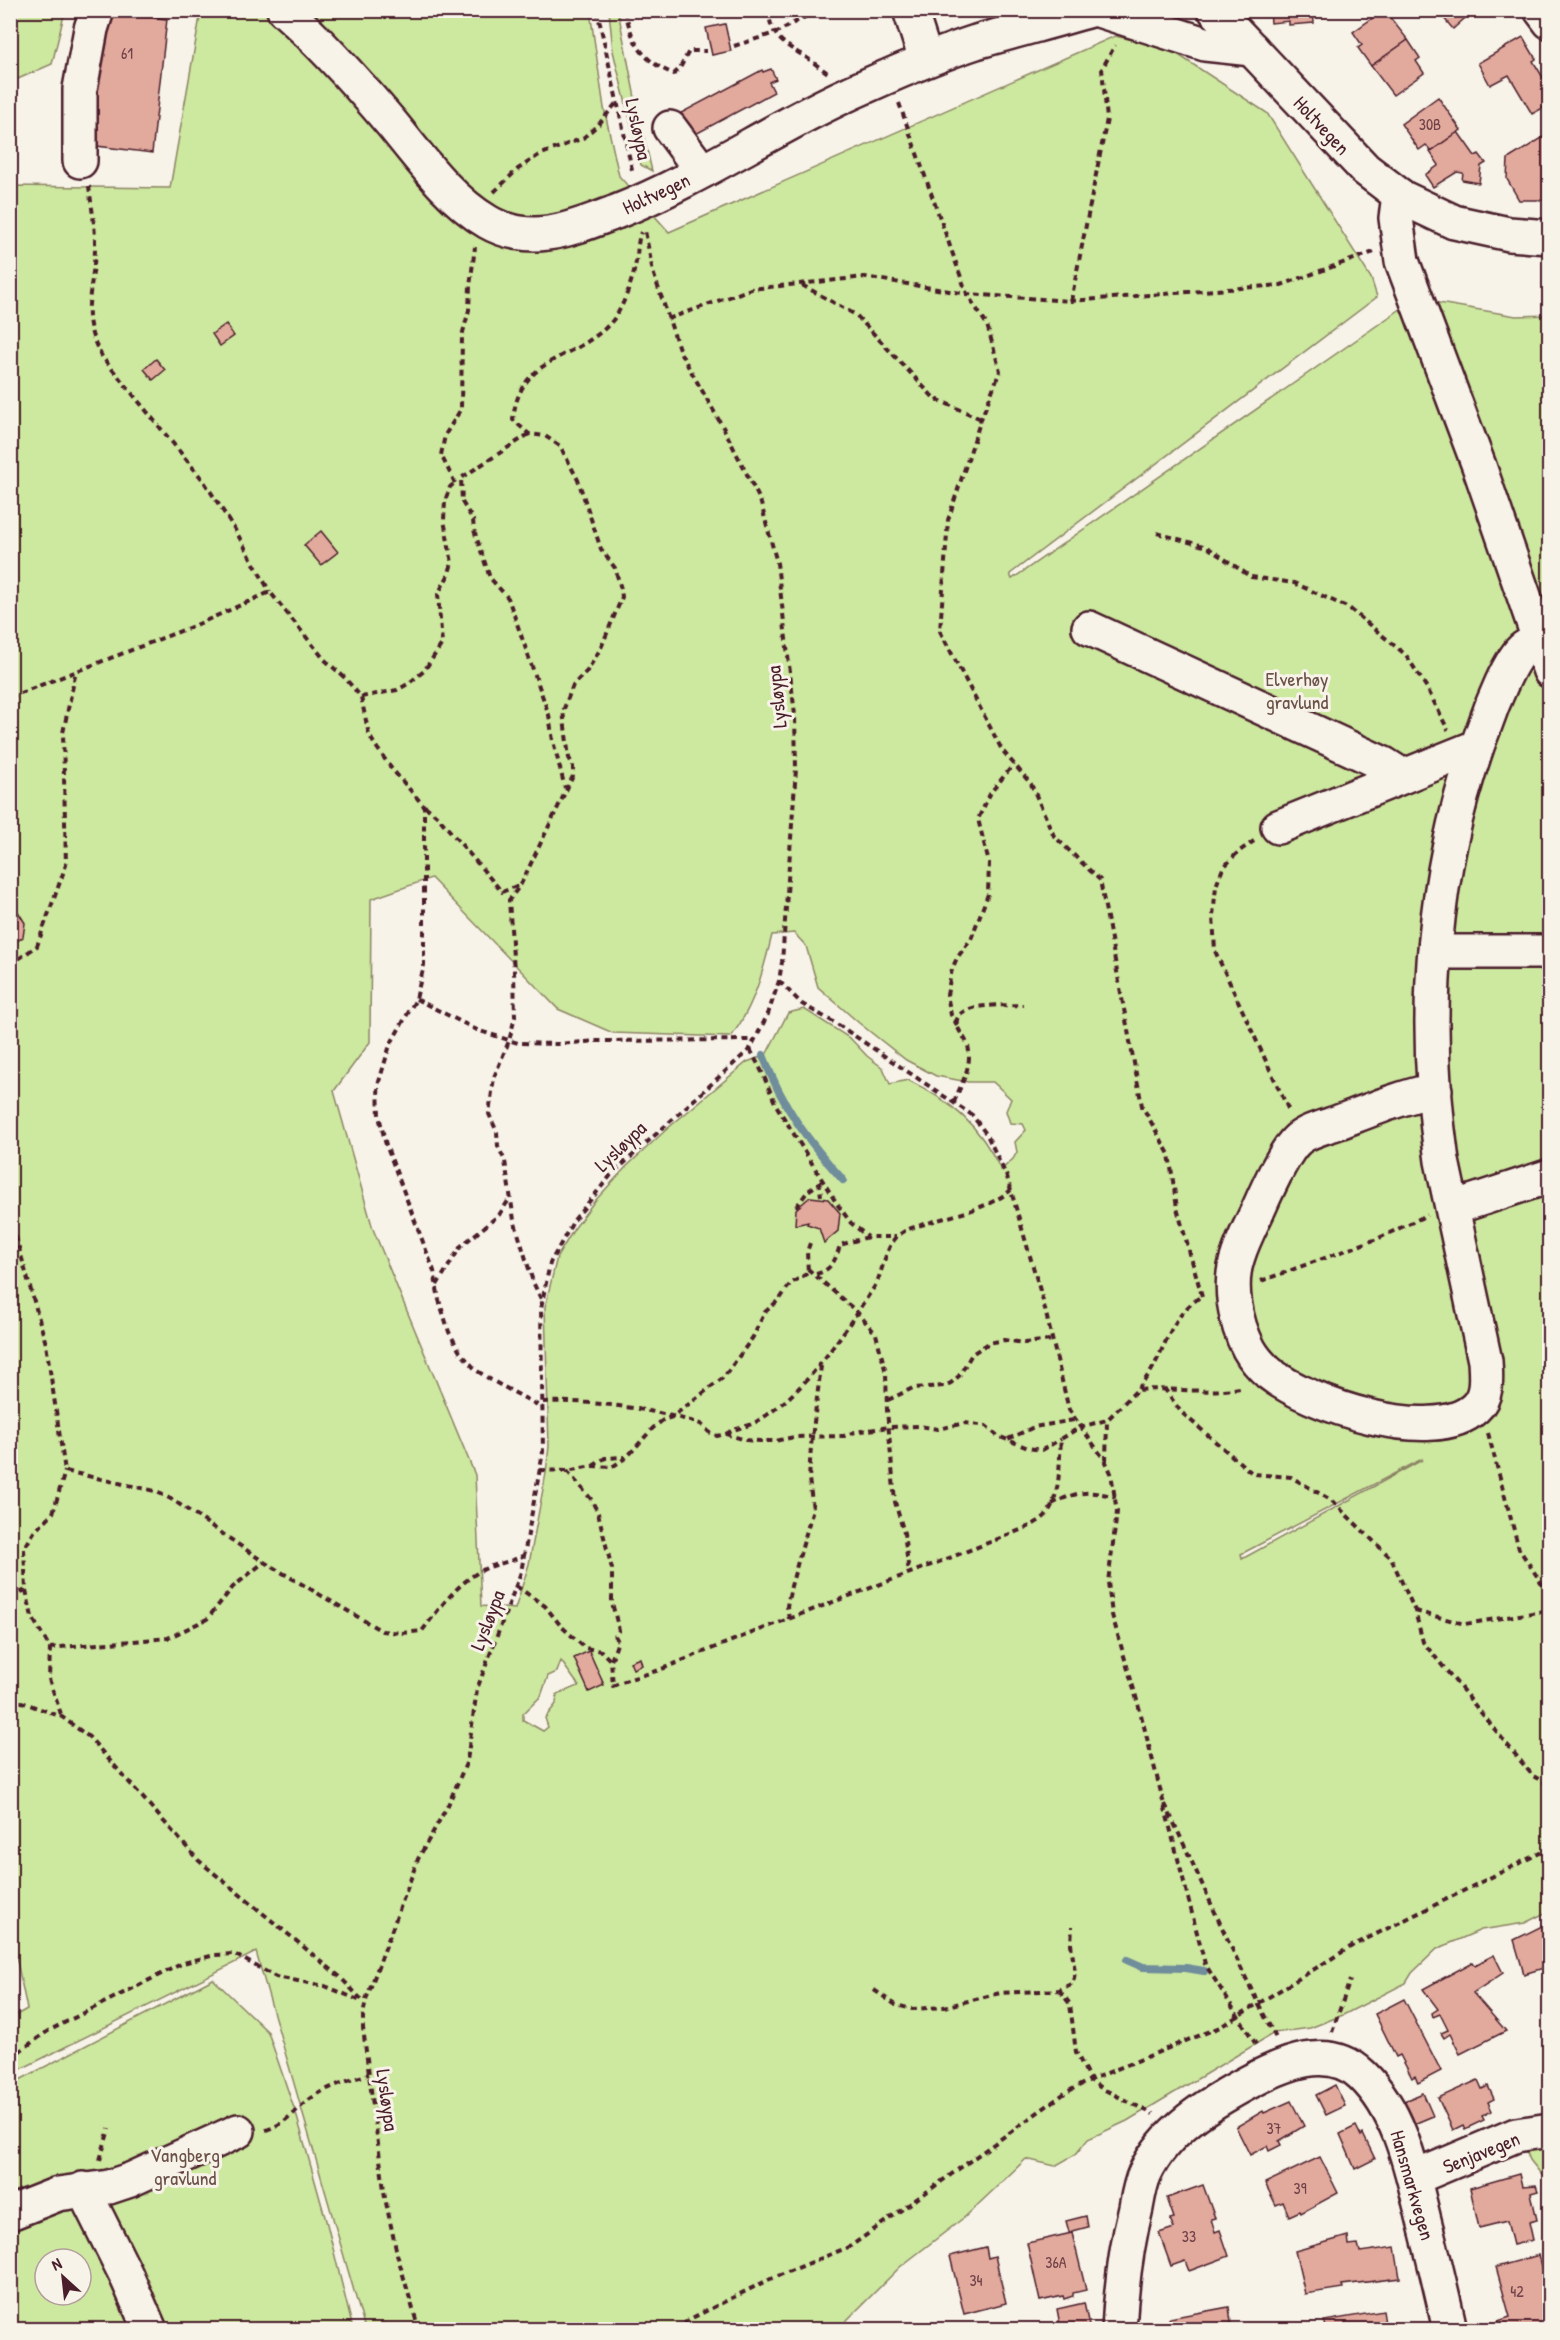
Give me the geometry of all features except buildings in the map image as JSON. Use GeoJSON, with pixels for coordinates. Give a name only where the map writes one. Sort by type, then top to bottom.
{"type":"FeatureCollection","features":[{"type":"Feature","properties":{"kind":"street"},"geometry":{"type":"LineString","coordinates":[[80,161],[80,89],[91,29],[97,10]]}},
{"type":"Feature","properties":{"kind":"street","name":"Holtvegen"},"geometry":{"type":"LineString","coordinates":[[284,10],[359,87],[442,183],[483,219],[516,232],[549,233],[641,214],[702,171],[841,97],[926,60],[978,42],[1091,10]]}},
{"type":"Feature","properties":{"kind":"street"},"geometry":{"type":"LineString","coordinates":[[910,10],[926,60]]}},
{"type":"Feature","properties":{"kind":"street"},"geometry":{"type":"LineString","coordinates":[[1098,10],[1205,44],[1252,49]]}},
{"type":"Feature","properties":{"kind":"street","name":"Holtvegen"},"geometry":{"type":"LineString","coordinates":[[1215,10],[1365,169],[1399,195],[1454,222],[1509,234],[1550,237]]}},
{"type":"Feature","properties":{"kind":"street"},"geometry":{"type":"LineString","coordinates":[[1541,10],[1550,22]]}},
{"type":"Feature","properties":{"kind":"street"},"geometry":{"type":"LineString","coordinates":[[670,128],[702,171]]}},
{"type":"Feature","properties":{"kind":"street"},"geometry":{"type":"LineString","coordinates":[[1399,195],[1396,218],[1398,243],[1410,285],[1546,650],[1524,648],[1516,657],[1468,750],[1447,854],[1435,952],[1435,1090],[1442,1161],[1454,1208],[1485,1361],[1485,1390],[1480,1402],[1469,1412],[1448,1420],[1426,1423],[1391,1422],[1329,1403],[1280,1380],[1261,1366],[1249,1349],[1238,1318],[1234,1291],[1235,1267],[1244,1239],[1279,1169],[1296,1141],[1301,1137],[1398,1100],[1435,1090]]}},
{"type":"Feature","properties":{"kind":"street"},"geometry":{"type":"LineString","coordinates":[[1089,628],[1384,764],[1403,776]]}},
{"type":"Feature","properties":{"kind":"street"},"geometry":{"type":"LineString","coordinates":[[1278,827],[1468,750]]}},
{"type":"Feature","properties":{"kind":"street"},"geometry":{"type":"LineString","coordinates":[[1435,952],[1550,952]]}},
{"type":"Feature","properties":{"kind":"street"},"geometry":{"type":"LineString","coordinates":[[1454,1208],[1550,1176]]}},
{"type":"Feature","properties":{"kind":"street","name":"Hansmarkvegen"},"geometry":{"type":"LineString","coordinates":[[1119,2330],[1126,2253],[1144,2176],[1163,2145],[1175,2132],[1210,2104],[1280,2066],[1315,2058],[1351,2066],[1361,2073],[1393,2118],[1414,2178],[1450,2330]]}},
{"type":"Feature","properties":{"kind":"street","name":"Senjavegen"},"geometry":{"type":"LineString","coordinates":[[1414,2178],[1516,2135],[1550,2130]]}},
{"type":"Feature","properties":{"kind":"street"},"geometry":{"type":"LineString","coordinates":[[10,2213],[48,2197],[83,2189],[109,2187],[141,2176],[238,2131]]}},
{"type":"Feature","properties":{"kind":"street"},"geometry":{"type":"LineString","coordinates":[[83,2189],[126,2275],[150,2330]]}},
{"type":"Feature","properties":{"kind":"path","name":"Lysløypa"},"geometry":{"type":"LineString","coordinates":[[419,2330],[389,2220],[363,2028],[365,2003],[418,1859],[448,1805],[467,1761],[477,1689],[516,1586],[525,1555],[543,1452],[542,1299],[553,1256],[574,1220],[597,1190],[637,1150],[750,1050],[768,1014],[779,981],[796,769],[795,715],[777,563],[760,500],[724,429],[680,352],[668,319],[653,272],[597,10]]}},
{"type":"Feature","properties":{"kind":"path"},"geometry":{"type":"LineString","coordinates":[[625,10],[628,26],[642,54],[657,67],[674,74],[689,51],[706,51]]}},
{"type":"Feature","properties":{"kind":"path"},"geometry":{"type":"LineString","coordinates":[[769,10],[769,20],[777,38],[789,49],[804,56],[830,74],[841,97]]}},
{"type":"Feature","properties":{"kind":"path"},"geometry":{"type":"LineString","coordinates":[[734,46],[775,33],[818,10]]}},
{"type":"Feature","properties":{"kind":"path"},"geometry":{"type":"LineString","coordinates":[[1071,301],[1107,119],[1101,69],[1128,21]]}},
{"type":"Feature","properties":{"kind":"path"},"geometry":{"type":"LineString","coordinates":[[889,76],[967,294],[987,326],[1000,371],[981,419],[948,520],[940,631],[1002,750],[1031,783],[1054,836],[1100,880],[1142,1106],[1169,1154],[1178,1208],[1202,1296]]}},
{"type":"Feature","properties":{"kind":"path"},"geometry":{"type":"LineString","coordinates":[[454,483],[441,454],[446,435],[461,409],[462,336],[469,310],[474,253],[489,198],[511,175],[539,155],[583,138],[599,124],[618,100]]}},
{"type":"Feature","properties":{"kind":"path"},"geometry":{"type":"LineString","coordinates":[[80,161],[87,167],[95,241],[93,279],[87,314],[94,343],[103,358],[203,480],[234,528],[270,592],[324,659],[345,678],[361,698],[369,735],[391,768],[424,806],[438,817],[502,892],[521,884]]}},
{"type":"Feature","properties":{"kind":"path"},"geometry":{"type":"LineString","coordinates":[[542,1299],[533,1282],[514,1220],[505,1161],[489,1114],[494,1077],[510,1041],[515,1017],[509,900],[521,884],[573,776],[563,711],[573,685],[587,671],[601,648],[622,597],[615,568],[601,549],[578,480],[560,446],[545,436],[529,434],[513,420],[517,395],[526,380],[541,366],[596,336],[614,318],[631,282],[638,253],[641,214]]}},
{"type":"Feature","properties":{"kind":"path"},"geometry":{"type":"LineString","coordinates":[[668,319],[751,289],[864,278],[967,294],[1071,301],[1281,285],[1398,243]]}},
{"type":"Feature","properties":{"kind":"path"},"geometry":{"type":"LineString","coordinates":[[800,284],[856,315],[934,398],[981,419]]}},
{"type":"Feature","properties":{"kind":"path"},"geometry":{"type":"LineString","coordinates":[[361,698],[397,690],[408,684],[424,671],[442,644],[438,594],[452,563],[444,520],[445,501],[450,487],[529,434]]}},
{"type":"Feature","properties":{"kind":"path"},"geometry":{"type":"LineString","coordinates":[[461,478],[462,502],[473,520],[474,530],[490,578],[508,598],[549,715],[553,741],[566,789]]}},
{"type":"Feature","properties":{"kind":"path"},"geometry":{"type":"LineString","coordinates":[[1157,533],[1207,547],[1251,577],[1294,583],[1349,608],[1406,655],[1468,750]]}},
{"type":"Feature","properties":{"kind":"path"},"geometry":{"type":"LineString","coordinates":[[10,697],[196,624],[270,592]]}},
{"type":"Feature","properties":{"kind":"path"},"geometry":{"type":"LineString","coordinates":[[10,965],[37,946],[66,865],[63,734],[76,670]]}},
{"type":"Feature","properties":{"kind":"path"},"geometry":{"type":"LineString","coordinates":[[954,1102],[968,1066],[969,1053],[966,1038],[951,1015],[948,1002],[952,969],[971,939],[988,894],[989,862],[978,819],[991,792],[1014,764]]}},
{"type":"Feature","properties":{"kind":"path"},"geometry":{"type":"LineString","coordinates":[[424,806],[424,965],[416,999],[390,1046],[378,1085],[379,1116],[386,1145],[434,1271],[449,1332],[467,1362],[490,1380],[544,1408]]}},
{"type":"Feature","properties":{"kind":"path"},"geometry":{"type":"LineString","coordinates":[[1278,827],[1262,835],[1239,852],[1223,868],[1216,886],[1213,916],[1215,951],[1301,1137]]}},
{"type":"Feature","properties":{"kind":"path"},"geometry":{"type":"LineString","coordinates":[[779,981],[802,1004],[837,1024],[954,1102],[972,1115],[983,1128],[1002,1164],[1011,1190],[1053,1340],[1065,1401],[1074,1420],[1106,1462]]}},
{"type":"Feature","properties":{"kind":"path"},"geometry":{"type":"LineString","coordinates":[[416,999],[477,1030],[510,1041],[538,1044],[597,1041],[755,1040]]}},
{"type":"Feature","properties":{"kind":"path"},"geometry":{"type":"LineString","coordinates":[[957,1025],[961,1014],[969,1008],[1023,1005]]}},
{"type":"Feature","properties":{"kind":"path"},"geometry":{"type":"LineString","coordinates":[[750,1050],[776,1105],[817,1172],[852,1223],[868,1237]]}},
{"type":"Feature","properties":{"kind":"path"},"geometry":{"type":"LineString","coordinates":[[817,1172],[821,1196]]}},
{"type":"Feature","properties":{"kind":"path"},"geometry":{"type":"LineString","coordinates":[[796,1207],[808,1191],[820,1183]]}},
{"type":"Feature","properties":{"kind":"path"},"geometry":{"type":"LineString","coordinates":[[543,1402],[584,1402],[672,1417],[701,1424],[717,1436],[755,1422],[772,1411],[821,1366],[875,1286],[888,1248],[896,1237],[913,1226],[999,1200],[1011,1190]]}},
{"type":"Feature","properties":{"kind":"path"},"geometry":{"type":"LineString","coordinates":[[437,1286],[461,1246],[500,1215],[510,1197]]}},
{"type":"Feature","properties":{"kind":"path"},"geometry":{"type":"LineString","coordinates":[[726,1434],[746,1440],[760,1441],[844,1436],[889,1427],[919,1426],[938,1429],[964,1423],[986,1426],[998,1436],[1019,1446],[1041,1450],[1080,1427],[1107,1420],[1137,1390],[1153,1368],[1165,1338],[1177,1320],[1189,1304],[1202,1296],[1234,1291],[1377,1239],[1424,1216],[1454,1208]]}},
{"type":"Feature","properties":{"kind":"path"},"geometry":{"type":"LineString","coordinates":[[10,1215],[46,1344],[65,1471],[53,1513],[34,1532],[24,1549],[26,1590],[32,1617],[50,1648],[49,1679],[62,1717]]}},
{"type":"Feature","properties":{"kind":"path"},"geometry":{"type":"LineString","coordinates":[[816,1274],[826,1271],[834,1263],[840,1245],[868,1237],[896,1237]]}},
{"type":"Feature","properties":{"kind":"path"},"geometry":{"type":"LineString","coordinates":[[540,1470],[567,1472],[592,1466],[612,1467],[627,1457],[653,1428],[663,1420],[672,1417],[724,1377],[753,1337],[765,1312],[780,1299],[790,1284],[808,1273],[807,1252],[811,1240]]}},
{"type":"Feature","properties":{"kind":"path"},"geometry":{"type":"LineString","coordinates":[[807,1269],[816,1274],[857,1312],[876,1334],[886,1373],[895,1502],[904,1533],[909,1573]]}},
{"type":"Feature","properties":{"kind":"path"},"geometry":{"type":"LineString","coordinates":[[888,1400],[912,1388],[944,1386],[951,1383],[959,1376],[972,1354],[989,1343],[1004,1340],[1024,1343],[1053,1340]]}},
{"type":"Feature","properties":{"kind":"path"},"geometry":{"type":"LineString","coordinates":[[789,1619],[787,1606],[790,1586],[813,1509],[809,1479],[821,1366]]}},
{"type":"Feature","properties":{"kind":"path"},"geometry":{"type":"LineString","coordinates":[[1137,1390],[1164,1388],[1190,1391],[1242,1388],[1265,1380],[1280,1380]]}},
{"type":"Feature","properties":{"kind":"path"},"geometry":{"type":"LineString","coordinates":[[1164,1388],[1181,1412],[1253,1474],[1291,1477],[1331,1500],[1391,1558],[1415,1611],[1424,1642],[1533,1776],[1550,1785]]}},
{"type":"Feature","properties":{"kind":"path"},"geometry":{"type":"LineString","coordinates":[[1480,1402],[1519,1549],[1550,1596]]}},
{"type":"Feature","properties":{"kind":"path"},"geometry":{"type":"LineString","coordinates":[[1007,1439],[1034,1427],[1074,1420]]}},
{"type":"Feature","properties":{"kind":"path"},"geometry":{"type":"LineString","coordinates":[[1107,1420],[1106,1462],[1116,1497],[1117,1512],[1108,1582],[1112,1615],[1139,1707],[1205,1964],[1239,2017],[1280,2066]]}},
{"type":"Feature","properties":{"kind":"path"},"geometry":{"type":"LineString","coordinates":[[567,1472],[591,1499],[598,1512],[612,1569],[612,1603],[619,1630],[615,1636],[618,1641],[610,1661],[613,1686],[1030,1526],[1045,1517],[1056,1490],[1061,1439]]}},
{"type":"Feature","properties":{"kind":"path"},"geometry":{"type":"LineString","coordinates":[[592,1466],[605,1458],[627,1457]]}},
{"type":"Feature","properties":{"kind":"path"},"geometry":{"type":"LineString","coordinates":[[65,1471],[155,1491],[173,1500],[264,1562],[381,1631],[402,1633],[422,1630],[451,1594],[476,1575],[490,1567],[509,1563],[525,1555]]}},
{"type":"Feature","properties":{"kind":"path"},"geometry":{"type":"LineString","coordinates":[[1051,1504],[1075,1493],[1086,1491],[1116,1497]]}},
{"type":"Feature","properties":{"kind":"path"},"geometry":{"type":"LineString","coordinates":[[50,1648],[168,1638],[207,1619],[232,1587],[264,1562]]}},
{"type":"Feature","properties":{"kind":"path"},"geometry":{"type":"LineString","coordinates":[[516,1586],[546,1606],[561,1626],[585,1648],[601,1651],[610,1661]]}},
{"type":"Feature","properties":{"kind":"path"},"geometry":{"type":"LineString","coordinates":[[10,1597],[26,1590]]}},
{"type":"Feature","properties":{"kind":"path"},"geometry":{"type":"LineString","coordinates":[[1415,1611],[1465,1624],[1550,1610]]}},
{"type":"Feature","properties":{"kind":"path"},"geometry":{"type":"LineString","coordinates":[[10,1702],[22,1702],[62,1717],[88,1737],[198,1860],[339,1976],[365,2003]]}},
{"type":"Feature","properties":{"kind":"path"},"geometry":{"type":"LineString","coordinates":[[1161,1795],[1230,1949],[1258,2005],[1280,2066]]}},
{"type":"Feature","properties":{"kind":"path"},"geometry":{"type":"LineString","coordinates":[[676,2330],[690,2319],[768,2280],[850,2246],[1065,2093],[1090,2080],[1220,2027],[1352,1946],[1550,1848]]}},
{"type":"Feature","properties":{"kind":"path"},"geometry":{"type":"LineString","coordinates":[[874,1990],[896,2005],[912,2009],[944,2007],[1000,1993],[1059,1990],[1071,1984],[1076,1972],[1071,1944],[1072,1927]]}},
{"type":"Feature","properties":{"kind":"path"},"geometry":{"type":"LineString","coordinates":[[10,2058],[59,2026],[183,1964],[215,1955],[234,1954],[276,1977],[325,1986],[365,2003]]}},
{"type":"Feature","properties":{"kind":"path"},"geometry":{"type":"LineString","coordinates":[[1330,2038],[1350,1980]]}},
{"type":"Feature","properties":{"kind":"path"},"geometry":{"type":"LineString","coordinates":[[1059,1990],[1070,2004],[1076,2052],[1090,2080],[1101,2088],[1149,2111],[1175,2132]]}},
{"type":"Feature","properties":{"kind":"path"},"geometry":{"type":"LineString","coordinates":[[296,2110],[333,2087],[369,2074]]}},
{"type":"Feature","properties":{"kind":"green space"},"geometry":{"type":"Polygon","coordinates":[[[11,10],[65,11],[52,64],[11,82],[11,10]]]}},
{"type":"Feature","properties":{"kind":"green space","name":"Elverhøy gravlund"},"geometry":{"type":"Polygon","coordinates":[[[201,11],[590,11],[604,108],[619,176],[669,232],[1115,36],[1168,48],[1267,113],[1371,278],[1377,297],[1010,574],[1012,579],[1415,299],[1516,316],[1549,315],[1549,1911],[1525,1923],[1481,1930],[1437,1949],[1412,1973],[1406,1983],[1343,2015],[1310,2028],[1274,2033],[1127,2121],[1088,2139],[1076,2154],[1055,2166],[1026,2159],[966,2216],[900,2267],[838,2329],[365,2329],[256,1952],[11,2074],[11,2018],[27,2009],[10,1927],[10,186],[170,188],[201,11]],[[431,878],[371,899],[370,1042],[334,1091],[373,1229],[475,1475],[481,1606],[515,1609],[529,1564],[546,1473],[549,1446],[545,1307],[557,1257],[593,1203],[626,1167],[668,1128],[747,1062],[766,1055],[788,1013],[804,1009],[851,1039],[867,1056],[883,1068],[890,1084],[908,1080],[951,1106],[984,1140],[1001,1170],[1013,1159],[1017,1152],[1015,1142],[1026,1130],[1023,1124],[1010,1123],[1006,1111],[1011,1099],[993,1082],[968,1082],[936,1076],[906,1060],[859,1023],[818,987],[806,946],[794,933],[772,935],[752,1001],[731,1037],[613,1033],[558,1009],[431,878]],[[1422,1459],[1241,1554],[1242,1559],[1422,1459]],[[561,1661],[557,1672],[548,1676],[541,1696],[523,1714],[523,1720],[543,1731],[548,1727],[545,1718],[556,1704],[557,1694],[579,1686],[561,1661]]]}},
{"type":"Feature","properties":{"kind":"green space"},"geometry":{"type":"Polygon","coordinates":[[[609,11],[618,11],[652,171],[641,165],[613,51],[609,11]]]}},
{"type":"Feature","properties":{"kind":"green space","name":"Vangberg gravlund"},"geometry":{"type":"Polygon","coordinates":[[[213,1979],[268,2032],[297,2117],[353,2329],[11,2329],[10,2085],[213,1979]]]}},
{"type":"Feature","properties":{"kind":"green space"},"geometry":{"type":"Polygon","coordinates":[[[1533,2138],[1549,2155],[1549,2184],[1530,2160],[1523,2143],[1533,2138]]]}},
{"type":"Feature","properties":{"kind":"waterway"},"geometry":{"type":"LineString","coordinates":[[763,1055],[778,1090],[797,1122],[843,1180]]}},
{"type":"Feature","properties":{"kind":"waterway"},"geometry":{"type":"LineString","coordinates":[[1127,1960],[1143,1967],[1186,1968],[1204,1971]]}}]}
